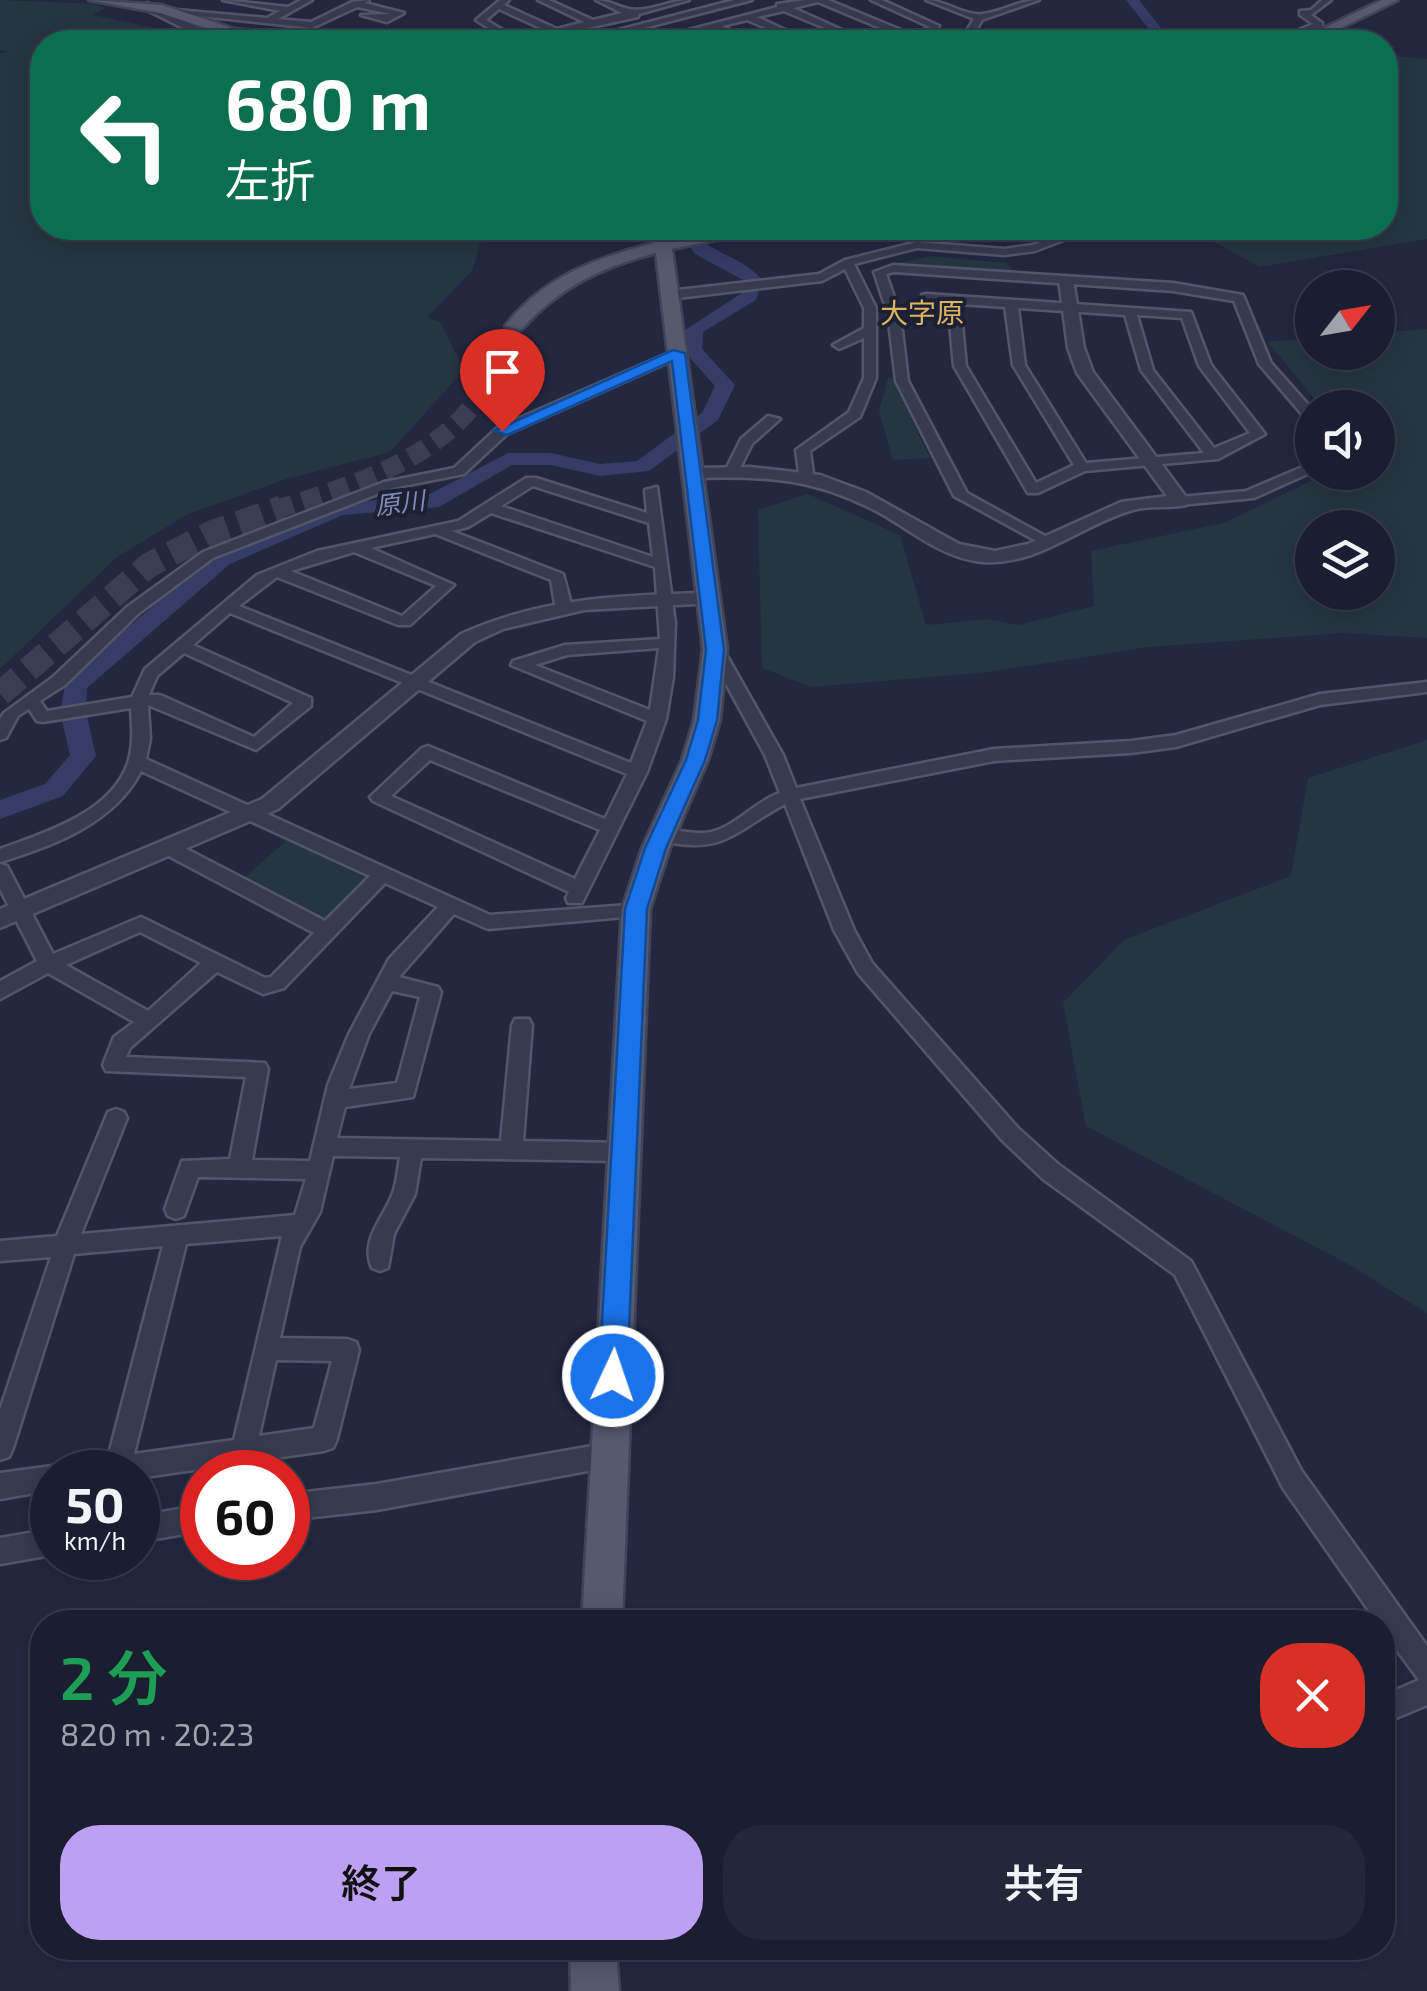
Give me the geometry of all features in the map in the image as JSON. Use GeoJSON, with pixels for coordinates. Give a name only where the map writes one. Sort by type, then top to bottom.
{"type":"FeatureCollection","features":[{"type":"Feature","properties":{"kind":"main road"},"geometry":{"type":"LineString","coordinates":[[95,0],[147,6],[225,30]]}},
{"type":"Feature","properties":{"kind":"main road"},"geometry":{"type":"LineString","coordinates":[[1328,30],[1392,0]]}},
{"type":"Feature","properties":{"kind":"main road"},"geometry":{"type":"LineString","coordinates":[[603,1610],[636,909],[662,835],[696,760],[708,713],[715,650],[669,295],[671,246],[667,240]]}},
{"type":"Feature","properties":{"kind":"main road"},"geometry":{"type":"LineString","coordinates":[[514,326],[572,277],[607,262],[702,240]]}},
{"type":"Feature","properties":{"kind":"main road"},"geometry":{"type":"LineString","coordinates":[[594,1960],[595,1991]]}},
{"type":"Feature","properties":{"kind":"street"},"geometry":{"type":"LineString","coordinates":[[228,0],[289,10]]}},
{"type":"Feature","properties":{"kind":"street"},"geometry":{"type":"LineString","coordinates":[[268,21],[308,0]]}},
{"type":"Feature","properties":{"kind":"street"},"geometry":{"type":"LineString","coordinates":[[542,0],[592,23]]}},
{"type":"Feature","properties":{"kind":"street"},"geometry":{"type":"LineString","coordinates":[[600,0],[667,30]]}},
{"type":"Feature","properties":{"kind":"street"},"geometry":{"type":"LineString","coordinates":[[565,30],[662,2],[685,0]]}},
{"type":"Feature","properties":{"kind":"street"},"geometry":{"type":"LineString","coordinates":[[629,30],[747,0]]}},
{"type":"Feature","properties":{"kind":"street"},"geometry":{"type":"LineString","coordinates":[[765,0],[836,30]]}},
{"type":"Feature","properties":{"kind":"street"},"geometry":{"type":"LineString","coordinates":[[698,30],[818,0],[892,30]]}},
{"type":"Feature","properties":{"kind":"street"},"geometry":{"type":"LineString","coordinates":[[875,0],[934,26],[928,30]]}},
{"type":"Feature","properties":{"kind":"street"},"geometry":{"type":"LineString","coordinates":[[930,0],[979,18],[1034,0]]}},
{"type":"Feature","properties":{"kind":"street"},"geometry":{"type":"LineString","coordinates":[[985,0],[1008,8]]}},
{"type":"Feature","properties":{"kind":"street"},"geometry":{"type":"LineString","coordinates":[[1307,30],[1319,25],[1303,13],[1314,12],[1328,0]]}},
{"type":"Feature","properties":{"kind":"street"},"geometry":{"type":"LineString","coordinates":[[176,13],[312,25],[360,2],[400,13],[386,19],[366,15]]}},
{"type":"Feature","properties":{"kind":"street"},"geometry":{"type":"LineString","coordinates":[[496,30],[480,20],[501,2],[553,30]]}},
{"type":"Feature","properties":{"kind":"street"},"geometry":{"type":"LineString","coordinates":[[147,6],[193,30]]}},
{"type":"Feature","properties":{"kind":"street"},"geometry":{"type":"LineString","coordinates":[[924,20],[958,10]]}},
{"type":"Feature","properties":{"kind":"street"},"geometry":{"type":"LineString","coordinates":[[748,17],[779,30]]}},
{"type":"Feature","properties":{"kind":"street"},"geometry":{"type":"LineString","coordinates":[[972,30],[979,18]]}},
{"type":"Feature","properties":{"kind":"street"},"geometry":{"type":"LineString","coordinates":[[714,26],[723,30]]}},
{"type":"Feature","properties":{"kind":"street"},"geometry":{"type":"LineString","coordinates":[[669,295],[822,277],[848,264],[917,245],[1004,252],[1057,240]]}},
{"type":"Feature","properties":{"kind":"street"},"geometry":{"type":"LineString","coordinates":[[806,473],[801,458],[808,443],[855,414],[870,378],[870,308],[848,264]]}},
{"type":"Feature","properties":{"kind":"street"},"geometry":{"type":"LineString","coordinates":[[1047,542],[962,496],[902,382],[894,314],[880,272],[893,268],[1174,287],[1239,298],[1265,364],[1295,398]]}},
{"type":"Feature","properties":{"kind":"street"},"geometry":{"type":"LineString","coordinates":[[1066,280],[1086,373],[1180,501]]}},
{"type":"Feature","properties":{"kind":"street"},"geometry":{"type":"LineString","coordinates":[[926,298],[1187,315],[1204,366],[1258,434],[1212,456],[1082,467],[1033,490],[960,366],[954,300]]}},
{"type":"Feature","properties":{"kind":"street"},"geometry":{"type":"LineString","coordinates":[[1010,304],[1019,365],[1082,467]]}},
{"type":"Feature","properties":{"kind":"street"},"geometry":{"type":"LineString","coordinates":[[1130,312],[1147,370],[1212,456]]}},
{"type":"Feature","properties":{"kind":"street"},"geometry":{"type":"LineString","coordinates":[[839,345],[870,330]]}},
{"type":"Feature","properties":{"kind":"street"},"geometry":{"type":"LineString","coordinates":[[0,734],[12,713],[59,682],[134,610],[208,555],[389,485],[459,471],[502,431],[678,353]]}},
{"type":"Feature","properties":{"kind":"street"},"geometry":{"type":"LineString","coordinates":[[732,471],[746,442],[772,419]]}},
{"type":"Feature","properties":{"kind":"street"},"geometry":{"type":"LineString","coordinates":[[695,473],[806,473],[864,498],[965,552],[1017,554],[1123,506],[1249,495],[1295,475]]}},
{"type":"Feature","properties":{"kind":"street"},"geometry":{"type":"LineString","coordinates":[[0,856],[92,815],[114,798],[138,763],[142,732],[140,688],[151,673],[228,607],[277,571],[356,547],[463,524],[531,482],[655,520]]}},
{"type":"Feature","properties":{"kind":"street"},"geometry":{"type":"LineString","coordinates":[[568,914],[638,772],[658,719],[668,642],[652,490]]}},
{"type":"Feature","properties":{"kind":"street"},"geometry":{"type":"LineString","coordinates":[[491,508],[660,564]]}},
{"type":"Feature","properties":{"kind":"street"},"geometry":{"type":"LineString","coordinates":[[435,530],[558,577],[563,604]]}},
{"type":"Feature","properties":{"kind":"street"},"geometry":{"type":"LineString","coordinates":[[277,571],[404,622],[446,585],[356,547]]}},
{"type":"Feature","properties":{"kind":"street"},"geometry":{"type":"LineString","coordinates":[[10,915],[248,814],[290,791],[481,631],[518,614],[563,604],[706,599]]}},
{"type":"Feature","properties":{"kind":"street"},"geometry":{"type":"LineString","coordinates":[[228,607],[638,772]]}},
{"type":"Feature","properties":{"kind":"street"},"geometry":{"type":"LineString","coordinates":[[658,719],[519,665],[565,650],[668,642]]}},
{"type":"Feature","properties":{"kind":"street"},"geometry":{"type":"LineString","coordinates":[[30,699],[43,717],[154,699],[256,744],[305,702],[182,647]]}},
{"type":"Feature","properties":{"kind":"street"},"geometry":{"type":"LineString","coordinates":[[715,650],[791,795],[844,930],[865,968],[1024,1146],[1087,1200],[1183,1268],[1292,1479],[1385,1610]]}},
{"type":"Feature","properties":{"kind":"street"},"geometry":{"type":"LineString","coordinates":[[662,835],[692,843],[708,841],[728,834],[791,795],[997,755],[1175,741],[1282,708],[1359,691],[1427,687]]}},
{"type":"Feature","properties":{"kind":"street"},"geometry":{"type":"LineString","coordinates":[[708,713],[750,711]]}},
{"type":"Feature","properties":{"kind":"street"},"geometry":{"type":"LineString","coordinates":[[580,889],[379,797],[428,752],[609,827]]}},
{"type":"Feature","properties":{"kind":"street"},"geometry":{"type":"LineString","coordinates":[[138,763],[449,908],[488,922],[636,909]]}},
{"type":"Feature","properties":{"kind":"street"},"geometry":{"type":"LineString","coordinates":[[169,848],[327,931]]}},
{"type":"Feature","properties":{"kind":"street"},"geometry":{"type":"LineString","coordinates":[[0,871],[10,915],[48,964],[150,1021]]}},
{"type":"Feature","properties":{"kind":"street"},"geometry":{"type":"LineString","coordinates":[[0,992],[48,964],[141,924],[264,986],[277,983],[381,876]]}},
{"type":"Feature","properties":{"kind":"street"},"geometry":{"type":"LineString","coordinates":[[244,1450],[288,1246],[302,1224],[323,1158],[336,1098],[359,1034],[396,964],[449,908]]}},
{"type":"Feature","properties":{"kind":"street"},"geometry":{"type":"LineString","coordinates":[[215,962],[120,1043],[113,1065],[258,1068],[240,1166]]}},
{"type":"Feature","properties":{"kind":"street"},"geometry":{"type":"LineString","coordinates":[[336,1098],[406,1091],[430,992],[386,982]]}},
{"type":"Feature","properties":{"kind":"street"},"geometry":{"type":"LineString","coordinates":[[511,1150],[522,1025]]}},
{"type":"Feature","properties":{"kind":"street"},"geometry":{"type":"LineString","coordinates":[[0,1448],[67,1245],[116,1118]]}},
{"type":"Feature","properties":{"kind":"street"},"geometry":{"type":"LineString","coordinates":[[176,1209],[190,1168],[412,1148],[622,1152]]}},
{"type":"Feature","properties":{"kind":"street"},"geometry":{"type":"LineString","coordinates":[[380,1260],[383,1233],[404,1194],[412,1148]]}},
{"type":"Feature","properties":{"kind":"street"},"geometry":{"type":"LineString","coordinates":[[0,1251],[302,1224]]}},
{"type":"Feature","properties":{"kind":"street"},"geometry":{"type":"LineString","coordinates":[[112,1450],[177,1235]]}},
{"type":"Feature","properties":{"kind":"street"},"geometry":{"type":"LineString","coordinates":[[266,1349],[348,1350],[324,1440],[285,1450]]}},
{"type":"Feature","properties":{"kind":"street"},"geometry":{"type":"LineString","coordinates":[[310,1505],[377,1497],[610,1456]]}},
{"type":"Feature","properties":{"kind":"street"},"geometry":{"type":"LineString","coordinates":[[0,1486],[30,1481]]}},
{"type":"Feature","properties":{"kind":"street"},"geometry":{"type":"LineString","coordinates":[[0,1551],[30,1546]]}},
{"type":"Feature","properties":{"kind":"street"},"geometry":{"type":"LineString","coordinates":[[1395,1625],[1427,1670]]}},
{"type":"Feature","properties":{"kind":"street"},"geometry":{"type":"LineString","coordinates":[[1395,1705],[1427,1691]]}},
{"type":"Feature","properties":{"kind":"shaded area"},"geometry":{"type":"Polygon","coordinates":[[[0,0],[95,4],[105,8],[93,15],[164,30],[30,30],[30,240],[487,240],[480,244],[472,271],[427,317],[440,322],[464,370],[390,452],[286,479],[188,514],[117,557],[0,669],[0,54],[10,51],[0,50],[0,0]]]}},
{"type":"Feature","properties":{"kind":"shaded area"},"geometry":{"type":"Polygon","coordinates":[[[1398,56],[1427,59],[1427,239],[1260,267],[1210,240],[1398,240],[1398,56]]]}},
{"type":"Feature","properties":{"kind":"shaded area"},"geometry":{"type":"Polygon","coordinates":[[[931,256],[1006,263],[1016,273],[890,265],[931,256]]]}},
{"type":"Feature","properties":{"kind":"shaded area"},"geometry":{"type":"Polygon","coordinates":[[[1427,329],[1427,638],[1343,633],[1148,647],[988,672],[811,687],[762,668],[758,510],[808,494],[900,535],[926,625],[987,619],[1019,625],[1094,606],[1091,551],[1224,523],[1295,489],[1395,490],[1395,390],[1307,390],[1268,342],[1295,340],[1295,370],[1395,370],[1395,332],[1427,329]]]}},
{"type":"Feature","properties":{"kind":"shaded area"},"geometry":{"type":"Polygon","coordinates":[[[888,378],[892,378],[930,458],[893,460],[879,411],[888,378]]]}},
{"type":"Feature","properties":{"kind":"shaded area"},"geometry":{"type":"Polygon","coordinates":[[[1427,740],[1427,1313],[1350,1265],[1086,1126],[1063,1003],[1124,940],[1291,876],[1308,778],[1427,740]]]}},
{"type":"Feature","properties":{"kind":"shaded area"},"geometry":{"type":"Polygon","coordinates":[[[289,838],[367,875],[368,884],[333,918],[320,920],[242,880],[289,838]]]}},
{"type":"Feature","properties":{"kind":"waterway","name":"原川"},"geometry":{"type":"LineString","coordinates":[[1132,0],[1156,30]]}},
{"type":"Feature","properties":{"kind":"waterway","name":"原川"},"geometry":{"type":"LineString","coordinates":[[0,810],[54,790],[83,756],[73,712],[75,685],[222,559],[339,509],[431,502],[508,459],[551,459],[600,470],[642,467],[711,416],[725,385],[692,350],[694,330],[750,296],[754,281],[747,272],[711,256],[691,240]]}},
{"type":"Feature","properties":{"kind":"tunnel"},"geometry":{"type":"LineString","coordinates":[[275,510],[388,469],[439,439],[480,396],[514,326]]}},
{"type":"Feature","properties":{"kind":"tunnel"},"geometry":{"type":"LineString","coordinates":[[0,694],[149,565],[214,532],[282,508]]}},
{"type":"Feature","properties":{"kind":"district","name":"大字原"},"geometry":{"type":"Point","coordinates":[922,313]}},
{"type":"Feature","properties":{"kind":"route"},"geometry":{"type":"LineString","coordinates":[[502,431],[678,353],[715,650],[707,720],[696,760],[656,848],[636,909],[613,1376]]}}]}
